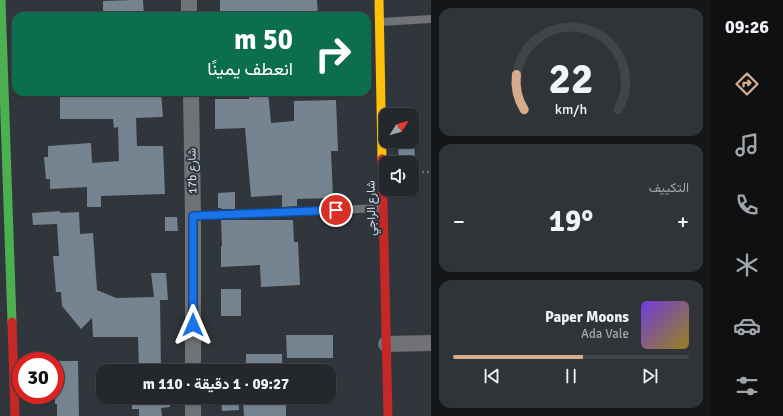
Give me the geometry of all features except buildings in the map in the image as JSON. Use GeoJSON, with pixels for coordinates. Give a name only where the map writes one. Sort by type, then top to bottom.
{"type":"FeatureCollection","features":[{"type":"Feature","properties":{"kind":"street"},"geometry":{"type":"LineString","coordinates":[[1,0],[4,222],[15,416]]}},
{"type":"Feature","properties":{"kind":"street"},"geometry":{"type":"LineString","coordinates":[[189,0],[189,12]]}},
{"type":"Feature","properties":{"kind":"street","name":"شارع الراجي"},"geometry":{"type":"LineString","coordinates":[[379,0],[388,416]]}},
{"type":"Feature","properties":{"kind":"street","name":"17b شارع"},"geometry":{"type":"LineString","coordinates":[[191,96],[193,364]]}},
{"type":"Feature","properties":{"kind":"street"},"geometry":{"type":"LineString","coordinates":[[386,344],[431,343]]}},
{"type":"Feature","properties":{"kind":"street"},"geometry":{"type":"LineString","coordinates":[[193,404],[194,416]]}},
{"type":"Feature","properties":{"kind":"lane"},"geometry":{"type":"LineString","coordinates":[[380,22],[431,19]]}},
{"type":"Feature","properties":{"kind":"lane"},"geometry":{"type":"LineString","coordinates":[[193,216],[383,208]]}},
{"type":"Feature","properties":{"kind":"path"},"geometry":{"type":"LineString","coordinates":[[419,172],[431,172]]}},
{"type":"Feature","properties":{"kind":"traffic: fast"},"geometry":{"type":"LineString","coordinates":[[1,0],[12,322]]}},
{"type":"Feature","properties":{"kind":"traffic: slow"},"geometry":{"type":"LineString","coordinates":[[379,0],[382,156]]}},
{"type":"Feature","properties":{"kind":"traffic: jam"},"geometry":{"type":"LineString","coordinates":[[383,196],[388,416]]}},
{"type":"Feature","properties":{"kind":"traffic: jam"},"geometry":{"type":"LineString","coordinates":[[12,322],[15,416]]}},
{"type":"Feature","properties":{"kind":"route"},"geometry":{"type":"LineString","coordinates":[[193,325],[193,216],[336,210]]}}]}
